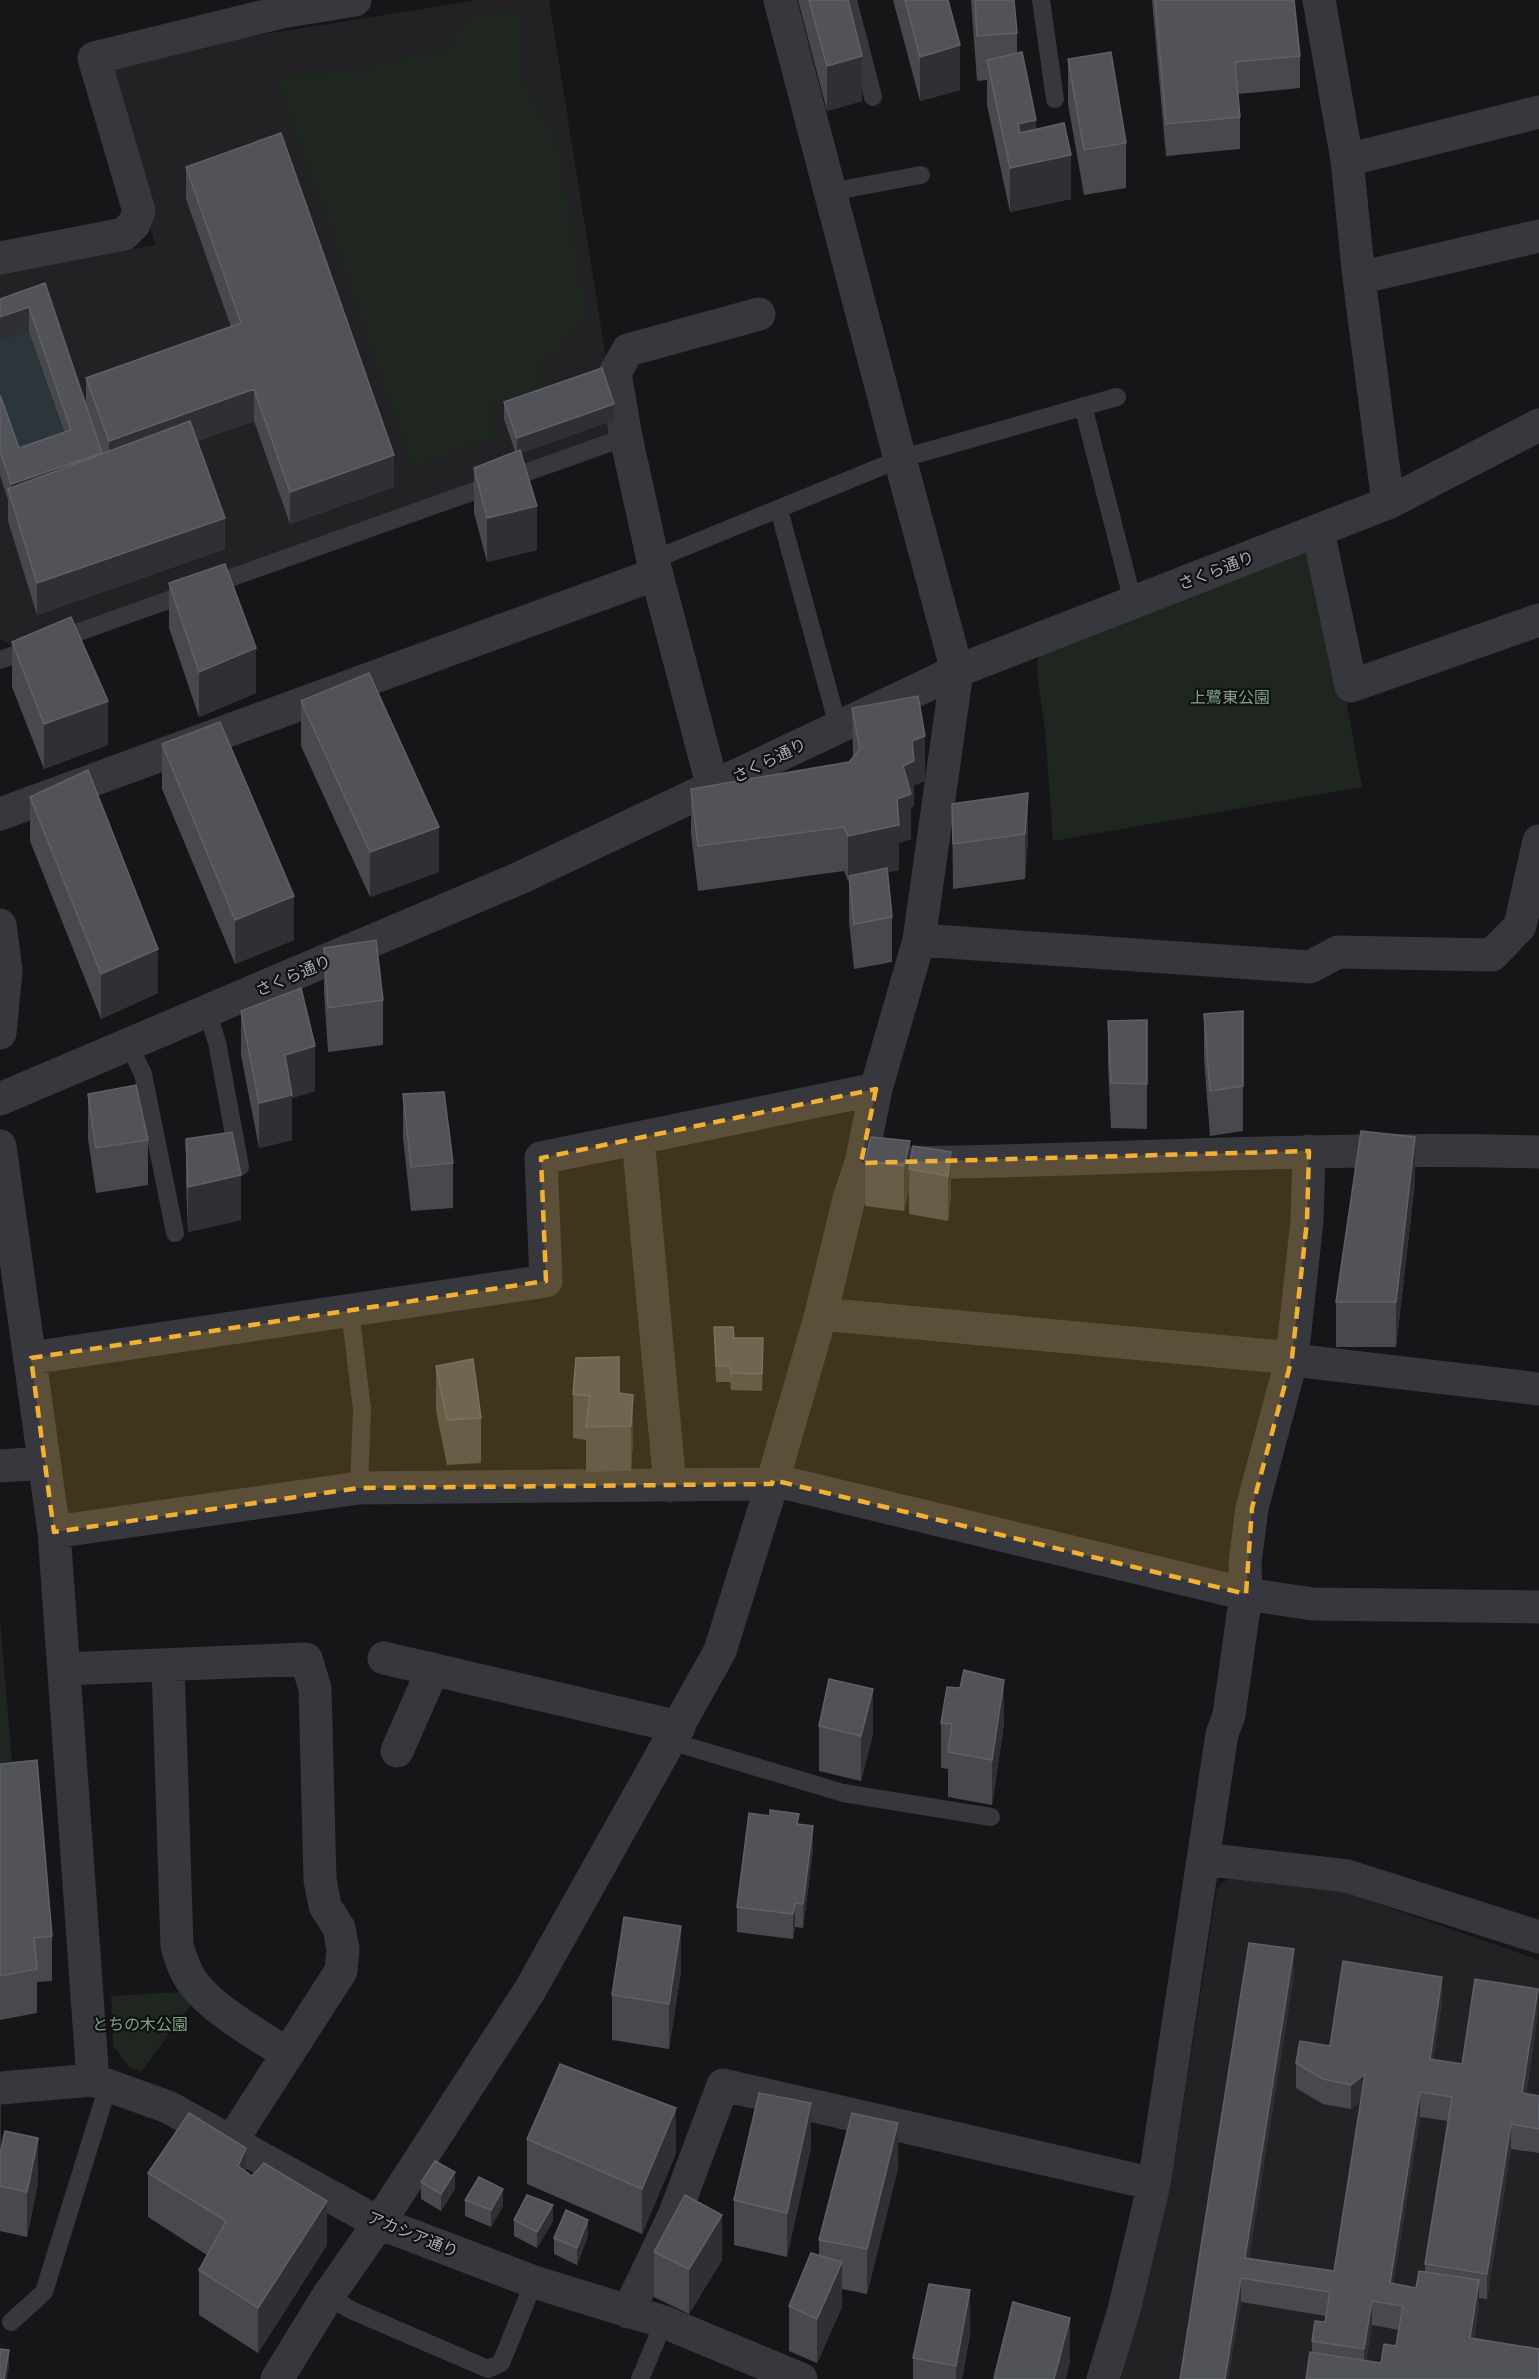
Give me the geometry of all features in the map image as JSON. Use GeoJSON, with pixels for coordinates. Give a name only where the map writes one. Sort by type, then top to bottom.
{"type":"FeatureCollection","features":[{"type":"Feature","properties":{"kind":"street"},"geometry":{"type":"LineString","coordinates":[[0,258],[124,234],[134,224],[139,211],[94,58],[282,12],[355,0]]}},
{"type":"Feature","properties":{"kind":"street"},"geometry":{"type":"LineString","coordinates":[[277,2379],[328,2296],[379,2223],[530,1990],[720,1651],[773,1482],[821,1314],[849,1199],[861,1163],[876,1089],[920,940],[957,670],[780,0]]}},
{"type":"Feature","properties":{"kind":"street"},"geometry":{"type":"LineString","coordinates":[[1319,0],[1347,160],[1359,278],[1388,503]]}},
{"type":"Feature","properties":{"kind":"street"},"geometry":{"type":"LineString","coordinates":[[1347,160],[1539,112]]}},
{"type":"Feature","properties":{"kind":"street"},"geometry":{"type":"LineString","coordinates":[[1359,278],[1539,236]]}},
{"type":"Feature","properties":{"kind":"street"},"geometry":{"type":"LineString","coordinates":[[713,788],[655,567],[626,437],[615,373],[628,350],[759,314]]}},
{"type":"Feature","properties":{"kind":"street","name":"さくら通り"},"geometry":{"type":"LineString","coordinates":[[0,1099],[522,877],[957,670],[1388,503],[1539,425]]}},
{"type":"Feature","properties":{"kind":"street"},"geometry":{"type":"LineString","coordinates":[[1317,531],[1351,686],[1539,620]]}},
{"type":"Feature","properties":{"kind":"street"},"geometry":{"type":"LineString","coordinates":[[0,813],[655,567]]}},
{"type":"Feature","properties":{"kind":"street"},"geometry":{"type":"LineString","coordinates":[[920,940],[1310,967],[1338,952],[1492,956],[1520,926],[1539,841]]}},
{"type":"Feature","properties":{"kind":"street"},"geometry":{"type":"LineString","coordinates":[[0,925],[3,971],[0,1033]]}},
{"type":"Feature","properties":{"kind":"street"},"geometry":{"type":"LineString","coordinates":[[31,1358],[546,1281],[541,1158],[876,1089]]}},
{"type":"Feature","properties":{"kind":"street"},"geometry":{"type":"LineString","coordinates":[[638,1138],[670,1486]]}},
{"type":"Feature","properties":{"kind":"street"},"geometry":{"type":"LineString","coordinates":[[0,1146],[54,1532],[100,2083]]}},
{"type":"Feature","properties":{"kind":"street"},"geometry":{"type":"LineString","coordinates":[[861,1163],[1044,1161],[1309,1150],[1539,1152]]}},
{"type":"Feature","properties":{"kind":"street"},"geometry":{"type":"LineString","coordinates":[[1103,2379],[1124,2310],[1154,2184],[1222,1734],[1229,1715],[1246,1594],[1245,1563],[1252,1508],[1292,1358],[1307,1221],[1309,1150]]}},
{"type":"Feature","properties":{"kind":"street"},"geometry":{"type":"LineString","coordinates":[[821,1314],[1292,1358],[1539,1389]]}},
{"type":"Feature","properties":{"kind":"street"},"geometry":{"type":"LineString","coordinates":[[0,1466],[44,1462]]}},
{"type":"Feature","properties":{"kind":"street"},"geometry":{"type":"LineString","coordinates":[[54,1532],[359,1488],[670,1486],[773,1482],[1246,1594],[1313,1604],[1539,1607]]}},
{"type":"Feature","properties":{"kind":"street"},"geometry":{"type":"LineString","coordinates":[[384,1658],[674,1734]]}},
{"type":"Feature","properties":{"kind":"street"},"geometry":{"type":"LineString","coordinates":[[64,1669],[306,1659],[315,1688],[320,1880],[325,1906],[339,1928],[343,1949],[341,1971],[231,2142]]}},
{"type":"Feature","properties":{"kind":"street"},"geometry":{"type":"LineString","coordinates":[[168,1665],[177,1946],[183,1965],[193,1984],[210,2001],[287,2054]]}},
{"type":"Feature","properties":{"kind":"street"},"geometry":{"type":"LineString","coordinates":[[397,1751],[433,1669]]}},
{"type":"Feature","properties":{"kind":"street"},"geometry":{"type":"LineString","coordinates":[[1204,1859],[1347,1876],[1539,1937]]}},
{"type":"Feature","properties":{"kind":"street","name":"アカシア通り"},"geometry":{"type":"LineString","coordinates":[[0,2088],[100,2083],[168,2107],[379,2223],[534,2282],[664,2322],[801,2379]]}},
{"type":"Feature","properties":{"kind":"street"},"geometry":{"type":"LineString","coordinates":[[628,2312],[674,2216],[723,2085],[1154,2184]]}},
{"type":"Feature","properties":{"kind":"lane"},"geometry":{"type":"LineString","coordinates":[[848,0],[873,97]]}},
{"type":"Feature","properties":{"kind":"lane"},"geometry":{"type":"LineString","coordinates":[[1041,0],[1055,99]]}},
{"type":"Feature","properties":{"kind":"lane"},"geometry":{"type":"LineString","coordinates":[[830,192],[921,175]]}},
{"type":"Feature","properties":{"kind":"lane"},"geometry":{"type":"LineString","coordinates":[[655,567],[779,510],[900,459],[1117,397]]}},
{"type":"Feature","properties":{"kind":"lane"},"geometry":{"type":"LineString","coordinates":[[1083,406],[1133,602]]}},
{"type":"Feature","properties":{"kind":"lane"},"geometry":{"type":"LineString","coordinates":[[0,660],[626,437]]}},
{"type":"Feature","properties":{"kind":"lane"},"geometry":{"type":"LineString","coordinates":[[779,510],[838,726]]}},
{"type":"Feature","properties":{"kind":"lane"},"geometry":{"type":"LineString","coordinates":[[207,1012],[217,1042],[240,1167]]}},
{"type":"Feature","properties":{"kind":"lane"},"geometry":{"type":"LineString","coordinates":[[129,1045],[143,1074],[175,1233]]}},
{"type":"Feature","properties":{"kind":"lane"},"geometry":{"type":"LineString","coordinates":[[350,1310],[362,1408],[359,1488]]}},
{"type":"Feature","properties":{"kind":"lane"},"geometry":{"type":"LineString","coordinates":[[674,1734],[843,1793],[991,1816]]}},
{"type":"Feature","properties":{"kind":"lane"},"geometry":{"type":"LineString","coordinates":[[11,2322],[44,2292],[100,2083]]}},
{"type":"Feature","properties":{"kind":"lane"},"geometry":{"type":"LineString","coordinates":[[328,2296],[351,2310],[488,2368],[501,2363],[534,2282]]}},
{"type":"Feature","properties":{"kind":"lane"},"geometry":{"type":"LineString","coordinates":[[639,2379],[664,2322]]}},
{"type":"Feature","properties":{"kind":"highlighted area"},"geometry":{"type":"Polygon","coordinates":[[[876,1089],[861,1163],[1309,1151],[1307,1221],[1292,1358],[1252,1508],[1246,1594],[773,1480],[772,1484],[359,1488],[54,1532],[31,1358],[546,1281],[541,1158],[876,1089]]]}},
{"type":"Feature","properties":{"kind":"shaded area"},"geometry":{"type":"Polygon","coordinates":[[[478,0],[549,0],[616,421],[609,434],[12,646],[0,639],[0,270],[155,245],[113,69],[120,57],[478,0]]]}},
{"type":"Feature","properties":{"kind":"shaded area"},"geometry":{"type":"Polygon","coordinates":[[[29,332],[71,454],[19,473],[0,420],[0,342],[29,332]]]}},
{"type":"Feature","properties":{"kind":"shaded area"},"geometry":{"type":"Polygon","coordinates":[[[1229,1878],[1345,1892],[1539,1960],[1539,2379],[1121,2379],[1175,2156],[1217,1888],[1229,1878]]]}},
{"type":"Feature","properties":{"kind":"green space"},"geometry":{"type":"Polygon","coordinates":[[[521,8],[522,82],[556,136],[587,313],[557,354],[542,361],[543,389],[489,408],[497,437],[412,467],[276,75],[345,72],[448,48],[469,14],[521,8]]]}},
{"type":"Feature","properties":{"kind":"green space","name":"上鷺東公園"},"geometry":{"type":"Polygon","coordinates":[[[1311,543],[1345,693],[1362,787],[1053,841],[1037,653],[1311,543]]]}},
{"type":"Feature","properties":{"kind":"green space"},"geometry":{"type":"Polygon","coordinates":[[[0,1619],[12,1761],[0,1763],[0,1619]]]}},
{"type":"Feature","properties":{"kind":"green space","name":"とちの木公園"},"geometry":{"type":"Polygon","coordinates":[[[181,1992],[192,2003],[141,2072],[129,2067],[113,2046],[111,1996],[181,1992]]]}},
{"type":"Feature","properties":{"kind":"building"},"geometry":{"type":"Polygon","coordinates":[[[809,0],[848,0],[862,56],[827,66],[809,0]]]}},
{"type":"Feature","properties":{"kind":"building"},"geometry":{"type":"Polygon","coordinates":[[[905,0],[948,0],[960,45],[920,57],[905,0]]]}},
{"type":"Feature","properties":{"kind":"building"},"geometry":{"type":"Polygon","coordinates":[[[975,0],[1014,0],[1017,33],[977,36],[975,0]]]}},
{"type":"Feature","properties":{"kind":"building"},"geometry":{"type":"Polygon","coordinates":[[[1155,0],[1294,0],[1300,56],[1235,62],[1240,117],[1166,124],[1155,0]]]}},
{"type":"Feature","properties":{"kind":"building"},"geometry":{"type":"Polygon","coordinates":[[[1022,52],[1036,120],[1018,124],[1020,133],[1064,123],[1071,155],[1010,168],[987,60],[1022,52]]]}},
{"type":"Feature","properties":{"kind":"building"},"geometry":{"type":"Polygon","coordinates":[[[1111,52],[1126,143],[1084,150],[1068,59],[1111,52]]]}},
{"type":"Feature","properties":{"kind":"building"},"geometry":{"type":"Polygon","coordinates":[[[281,133],[394,455],[290,492],[254,389],[109,441],[86,378],[241,323],[186,167],[281,133]]]}},
{"type":"Feature","properties":{"kind":"building"},"geometry":{"type":"Polygon","coordinates":[[[45,283],[102,453],[11,484],[0,451],[0,395],[19,448],[71,430],[29,307],[0,317],[0,299],[45,283]]]}},
{"type":"Feature","properties":{"kind":"building"},"geometry":{"type":"Polygon","coordinates":[[[602,368],[614,404],[517,438],[504,402],[602,368]]]}},
{"type":"Feature","properties":{"kind":"building"},"geometry":{"type":"Polygon","coordinates":[[[190,421],[225,518],[37,583],[8,489],[190,421]]]}},
{"type":"Feature","properties":{"kind":"building"},"geometry":{"type":"Polygon","coordinates":[[[520,450],[537,506],[487,518],[474,468],[520,450]]]}},
{"type":"Feature","properties":{"kind":"building"},"geometry":{"type":"Polygon","coordinates":[[[225,564],[256,648],[199,672],[169,583],[225,564]]]}},
{"type":"Feature","properties":{"kind":"building"},"geometry":{"type":"Polygon","coordinates":[[[71,617],[108,701],[44,724],[12,642],[71,617]]]}},
{"type":"Feature","properties":{"kind":"building"},"geometry":{"type":"Polygon","coordinates":[[[369,673],[439,827],[370,852],[301,701],[369,673]]]}},
{"type":"Feature","properties":{"kind":"building"},"geometry":{"type":"Polygon","coordinates":[[[918,696],[925,736],[912,741],[914,761],[903,766],[911,794],[897,799],[899,825],[848,836],[844,827],[698,846],[691,789],[849,762],[860,749],[852,708],[918,696]]]}},
{"type":"Feature","properties":{"kind":"building"},"geometry":{"type":"Polygon","coordinates":[[[220,722],[294,896],[235,920],[162,744],[220,722]]]}},
{"type":"Feature","properties":{"kind":"building"},"geometry":{"type":"Polygon","coordinates":[[[88,770],[158,949],[101,974],[30,797],[88,770]]]}},
{"type":"Feature","properties":{"kind":"building"},"geometry":{"type":"Polygon","coordinates":[[[1028,793],[1025,834],[953,844],[952,804],[1028,793]]]}},
{"type":"Feature","properties":{"kind":"building"},"geometry":{"type":"Polygon","coordinates":[[[887,868],[892,917],[854,924],[849,876],[887,868]]]}},
{"type":"Feature","properties":{"kind":"building"},"geometry":{"type":"Polygon","coordinates":[[[376,940],[383,1000],[328,1008],[324,948],[376,940]]]}},
{"type":"Feature","properties":{"kind":"building"},"geometry":{"type":"Polygon","coordinates":[[[301,988],[315,1046],[285,1055],[292,1095],[259,1103],[241,1011],[301,988]]]}},
{"type":"Feature","properties":{"kind":"building"},"geometry":{"type":"Polygon","coordinates":[[[1243,1011],[1243,1086],[1210,1091],[1204,1014],[1243,1011]]]}},
{"type":"Feature","properties":{"kind":"building"},"geometry":{"type":"Polygon","coordinates":[[[1147,1020],[1147,1084],[1111,1083],[1108,1021],[1147,1020]]]}},
{"type":"Feature","properties":{"kind":"building"},"geometry":{"type":"Polygon","coordinates":[[[136,1085],[148,1140],[96,1148],[88,1094],[136,1085]]]}},
{"type":"Feature","properties":{"kind":"building"},"geometry":{"type":"Polygon","coordinates":[[[444,1092],[453,1163],[411,1167],[403,1094],[444,1092]]]}},
{"type":"Feature","properties":{"kind":"building"},"geometry":{"type":"Polygon","coordinates":[[[1361,1131],[1415,1137],[1396,1302],[1336,1302],[1361,1131]]]}},
{"type":"Feature","properties":{"kind":"building"},"geometry":{"type":"Polygon","coordinates":[[[232,1132],[241,1175],[188,1187],[186,1139],[232,1132]]]}},
{"type":"Feature","properties":{"kind":"building"},"geometry":{"type":"Polygon","coordinates":[[[871,1137],[910,1141],[904,1166],[865,1161],[871,1137]]]}},
{"type":"Feature","properties":{"kind":"building"},"geometry":{"type":"Polygon","coordinates":[[[913,1146],[951,1152],[948,1176],[909,1169],[913,1146]]]}},
{"type":"Feature","properties":{"kind":"building"},"geometry":{"type":"Polygon","coordinates":[[[714,1327],[733,1327],[734,1338],[763,1338],[762,1374],[731,1373],[730,1366],[716,1366],[714,1327]]]}},
{"type":"Feature","properties":{"kind":"building"},"geometry":{"type":"Polygon","coordinates":[[[619,1357],[619,1393],[633,1395],[631,1426],[586,1427],[590,1396],[573,1394],[576,1358],[619,1357]]]}},
{"type":"Feature","properties":{"kind":"building"},"geometry":{"type":"Polygon","coordinates":[[[473,1359],[481,1418],[447,1420],[436,1366],[473,1359]]]}},
{"type":"Feature","properties":{"kind":"building"},"geometry":{"type":"Polygon","coordinates":[[[964,1670],[1004,1680],[992,1760],[948,1752],[952,1724],[941,1723],[947,1687],[960,1688],[964,1670]]]}},
{"type":"Feature","properties":{"kind":"building"},"geometry":{"type":"Polygon","coordinates":[[[829,1679],[873,1689],[861,1736],[819,1726],[829,1679]]]}},
{"type":"Feature","properties":{"kind":"building"},"geometry":{"type":"Polygon","coordinates":[[[37,1760],[52,1936],[34,1938],[37,1969],[0,1976],[0,1764],[37,1760]]]}},
{"type":"Feature","properties":{"kind":"building"},"geometry":{"type":"Polygon","coordinates":[[[770,1810],[799,1814],[797,1824],[813,1826],[803,1904],[795,1903],[793,1914],[737,1907],[749,1813],[770,1816],[770,1810]]]}},
{"type":"Feature","properties":{"kind":"building"},"geometry":{"type":"Polygon","coordinates":[[[624,1917],[681,1926],[669,2004],[612,1995],[624,1917]]]}},
{"type":"Feature","properties":{"kind":"building"},"geometry":{"type":"Polygon","coordinates":[[[1249,1943],[1294,1949],[1245,2258],[1334,2271],[1365,2074],[1351,2085],[1323,2079],[1296,2063],[1300,2041],[1330,2046],[1343,1961],[1442,1977],[1430,2059],[1462,2064],[1475,1979],[1538,1989],[1522,2093],[1539,2096],[1539,2129],[1511,2124],[1487,2274],[1425,2264],[1452,2097],[1420,2092],[1390,2283],[1416,2288],[1419,2271],[1479,2280],[1470,2338],[1539,2349],[1539,2379],[1306,2379],[1310,2352],[1381,2363],[1384,2344],[1396,2346],[1403,2306],[1372,2301],[1364,2349],[1312,2341],[1315,2321],[1325,2322],[1330,2292],[1241,2278],[1225,2379],[1180,2379],[1249,1943]]]}},
{"type":"Feature","properties":{"kind":"building"},"geometry":{"type":"Polygon","coordinates":[[[560,2064],[676,2108],[642,2189],[527,2139],[560,2064]]]}},
{"type":"Feature","properties":{"kind":"building"},"geometry":{"type":"Polygon","coordinates":[[[759,2093],[811,2103],[787,2213],[734,2200],[759,2093]]]}},
{"type":"Feature","properties":{"kind":"building"},"geometry":{"type":"Polygon","coordinates":[[[189,2113],[246,2148],[238,2166],[252,2176],[264,2163],[327,2201],[258,2308],[199,2270],[226,2221],[148,2173],[189,2113]]]}},
{"type":"Feature","properties":{"kind":"building"},"geometry":{"type":"Polygon","coordinates":[[[852,2113],[898,2123],[867,2249],[819,2240],[852,2113]]]}},
{"type":"Feature","properties":{"kind":"building"},"geometry":{"type":"Polygon","coordinates":[[[5,2131],[38,2138],[27,2192],[0,2186],[0,2154],[5,2131]]]}},
{"type":"Feature","properties":{"kind":"building"},"geometry":{"type":"Polygon","coordinates":[[[435,2161],[455,2172],[441,2194],[421,2182],[435,2161]]]}},
{"type":"Feature","properties":{"kind":"building"},"geometry":{"type":"Polygon","coordinates":[[[479,2177],[503,2189],[491,2210],[465,2200],[479,2177]]]}},
{"type":"Feature","properties":{"kind":"building"},"geometry":{"type":"Polygon","coordinates":[[[527,2195],[553,2205],[537,2232],[514,2220],[527,2195]]]}},
{"type":"Feature","properties":{"kind":"building"},"geometry":{"type":"Polygon","coordinates":[[[685,2195],[722,2215],[689,2269],[654,2252],[685,2195]]]}},
{"type":"Feature","properties":{"kind":"building"},"geometry":{"type":"Polygon","coordinates":[[[566,2210],[588,2220],[577,2248],[554,2238],[566,2210]]]}},
{"type":"Feature","properties":{"kind":"building"},"geometry":{"type":"Polygon","coordinates":[[[811,2253],[842,2262],[817,2319],[789,2306],[811,2253]]]}},
{"type":"Feature","properties":{"kind":"building"},"geometry":{"type":"Polygon","coordinates":[[[929,2284],[970,2290],[956,2366],[913,2358],[929,2284]]]}},
{"type":"Feature","properties":{"kind":"building"},"geometry":{"type":"Polygon","coordinates":[[[1013,2302],[1070,2318],[1054,2379],[994,2378],[1013,2302]]]}},
{"type":"Feature","properties":{"kind":"building"},"geometry":{"type":"Polygon","coordinates":[[[0,2349],[9,2350],[4,2379],[0,2379],[0,2349]]]}}]}
